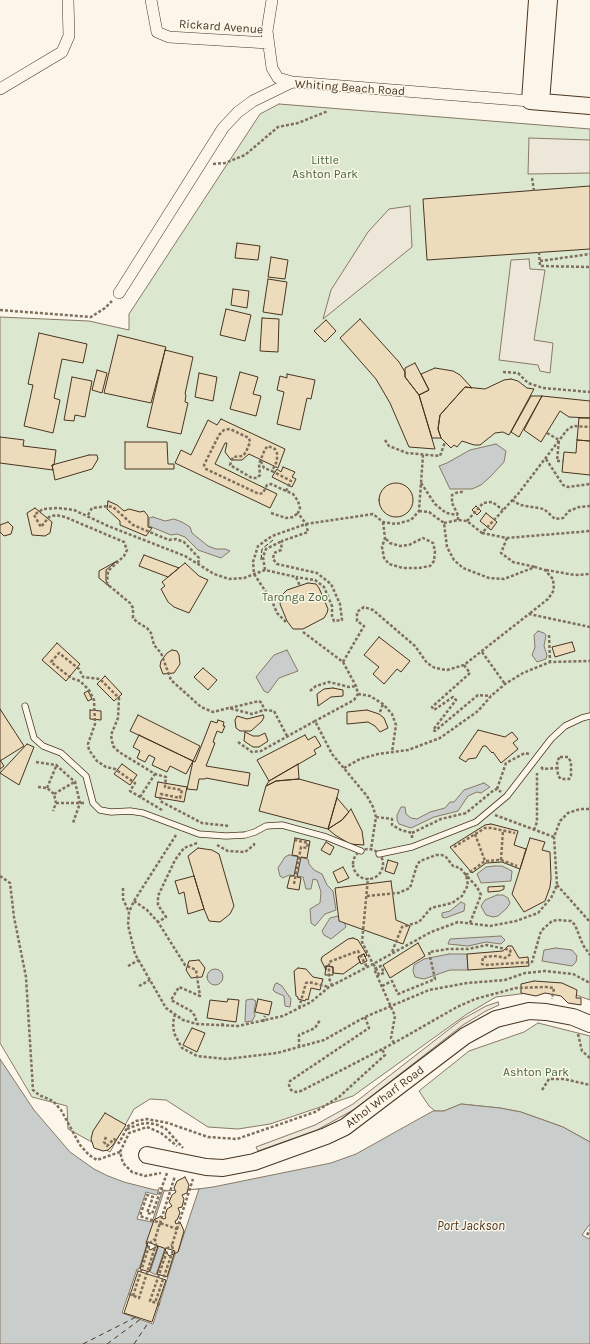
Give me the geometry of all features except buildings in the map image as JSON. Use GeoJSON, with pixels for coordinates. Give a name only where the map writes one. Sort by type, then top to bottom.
{"type":"FeatureCollection","features":[{"type":"Feature","properties":{"kind":"main road"},"geometry":{"type":"LineString","coordinates":[[535,102],[537,0]]}},
{"type":"Feature","properties":{"kind":"main road"},"geometry":{"type":"LineString","coordinates":[[535,102],[549,0]]}},
{"type":"Feature","properties":{"kind":"main road","name":"Whiting Beach Road"},"geometry":{"type":"LineString","coordinates":[[535,102],[590,106]]}},
{"type":"Feature","properties":{"kind":"main road","name":"Athol Wharf Road"},"geometry":{"type":"LineString","coordinates":[[147,1154],[206,1167],[223,1168],[254,1162],[326,1136],[345,1127],[465,1036],[496,1019],[529,1011],[546,1012],[573,1017],[584,1028]]}},
{"type":"Feature","properties":{"kind":"street"},"geometry":{"type":"LineString","coordinates":[[0,89],[62,52],[69,36],[68,0]]}},
{"type":"Feature","properties":{"kind":"street","name":"Rickard Avenue"},"geometry":{"type":"LineString","coordinates":[[151,0],[157,32],[169,37],[268,43]]}},
{"type":"Feature","properties":{"kind":"street"},"geometry":{"type":"LineString","coordinates":[[272,0],[267,31],[272,68],[278,78],[292,82]]}},
{"type":"Feature","properties":{"kind":"street","name":"Whiting Beach Road"},"geometry":{"type":"LineString","coordinates":[[119,292],[223,128],[238,112],[253,101],[292,82],[535,102]]}},
{"type":"Feature","properties":{"kind":"lane"},"geometry":{"type":"LineString","coordinates":[[25,706],[34,738],[43,746],[61,753],[86,776],[93,803],[100,810],[111,812],[130,810],[143,813],[199,834],[226,836],[245,835],[266,826],[282,825],[326,837],[361,851]]}},
{"type":"Feature","properties":{"kind":"lane"},"geometry":{"type":"LineString","coordinates":[[379,854],[412,847],[476,822],[507,796],[551,739],[565,726],[590,716]]}},
{"type":"Feature","properties":{"kind":"path"},"geometry":{"type":"LineString","coordinates":[[200,164],[226,163],[250,151],[278,127],[298,123],[328,111]]}},
{"type":"Feature","properties":{"kind":"path"},"geometry":{"type":"LineString","coordinates":[[532,178],[534,190]]}},
{"type":"Feature","properties":{"kind":"path"},"geometry":{"type":"LineString","coordinates":[[539,252],[540,266],[590,267]]}},
{"type":"Feature","properties":{"kind":"path"},"geometry":{"type":"LineString","coordinates":[[540,261],[590,254]]}},
{"type":"Feature","properties":{"kind":"path"},"geometry":{"type":"LineString","coordinates":[[0,310],[91,316],[106,308],[119,292]]}},
{"type":"Feature","properties":{"kind":"path"},"geometry":{"type":"LineString","coordinates":[[503,372],[518,373],[528,383],[543,388],[590,392]]}},
{"type":"Feature","properties":{"kind":"path"},"geometry":{"type":"LineString","coordinates":[[482,533],[512,500],[567,430],[573,426],[590,427]]}},
{"type":"Feature","properties":{"kind":"path"},"geometry":{"type":"LineString","coordinates":[[271,513],[286,518],[293,517],[298,513],[300,508],[298,501],[293,494],[271,484],[267,485],[263,493],[259,494],[206,469],[204,465],[218,435],[224,430],[230,429],[249,438],[250,442],[243,456],[233,457],[230,465],[245,475],[252,478],[258,478],[260,475],[259,464],[264,449],[268,446],[275,449],[277,453],[277,461],[272,471]]}},
{"type":"Feature","properties":{"kind":"path"},"geometry":{"type":"LineString","coordinates":[[546,433],[559,440]]}},
{"type":"Feature","properties":{"kind":"path"},"geometry":{"type":"LineString","coordinates":[[385,440],[389,446],[407,453],[440,456],[445,442]]}},
{"type":"Feature","properties":{"kind":"path"},"geometry":{"type":"LineString","coordinates":[[559,440],[557,461],[563,461]]}},
{"type":"Feature","properties":{"kind":"path"},"geometry":{"type":"LineString","coordinates":[[286,622],[277,613],[272,601],[254,574],[253,562],[258,546],[272,536],[306,524],[373,514],[383,522],[396,524],[411,520],[419,511],[423,455]]}},
{"type":"Feature","properties":{"kind":"path"},"geometry":{"type":"LineString","coordinates":[[546,458],[563,485],[568,487],[590,484]]}},
{"type":"Feature","properties":{"kind":"path"},"geometry":{"type":"LineString","coordinates":[[261,461],[264,468],[291,481],[286,491]]}},
{"type":"Feature","properties":{"kind":"path"},"geometry":{"type":"LineString","coordinates":[[421,483],[435,504],[446,513],[458,515]]}},
{"type":"Feature","properties":{"kind":"path"},"geometry":{"type":"LineString","coordinates":[[458,520],[458,515],[452,503],[452,495],[458,492],[464,492]]}},
{"type":"Feature","properties":{"kind":"path"},"geometry":{"type":"LineString","coordinates":[[512,500],[520,505],[544,509],[556,519],[563,518],[569,511],[579,507],[590,506]]}},
{"type":"Feature","properties":{"kind":"path"},"geometry":{"type":"LineString","coordinates":[[467,521],[483,503],[492,502],[503,510]]}},
{"type":"Feature","properties":{"kind":"path"},"geometry":{"type":"LineString","coordinates":[[88,515],[92,508],[108,506],[113,507],[133,525],[169,540],[176,539],[184,542],[191,547],[200,558],[198,565]]}},
{"type":"Feature","properties":{"kind":"path"},"geometry":{"type":"LineString","coordinates":[[264,710],[262,703],[259,701],[213,712],[202,707],[171,680],[161,654],[154,645],[151,633],[134,618],[133,608],[130,603],[108,584],[108,571],[124,556],[127,550],[124,542],[65,517],[56,515],[49,517],[41,527],[34,515],[43,509],[58,508],[74,510],[88,515],[108,526],[185,556],[214,574],[229,579],[244,578],[265,570],[315,580],[324,587],[332,606],[332,616],[334,621],[342,620],[340,604],[331,584],[318,573],[277,564],[273,559],[274,553],[281,550],[282,541]]}},
{"type":"Feature","properties":{"kind":"path"},"geometry":{"type":"LineString","coordinates":[[419,511],[429,512],[444,523],[447,547],[454,560],[463,568],[489,578],[504,579],[535,567]]}},
{"type":"Feature","properties":{"kind":"path"},"geometry":{"type":"LineString","coordinates":[[265,570],[264,557],[266,549],[282,541],[308,532],[306,524],[298,513]]}},
{"type":"Feature","properties":{"kind":"path"},"geometry":{"type":"LineString","coordinates":[[444,523],[458,520],[467,521],[482,533],[507,538],[590,531]]}},
{"type":"Feature","properties":{"kind":"path"},"geometry":{"type":"LineString","coordinates":[[383,522],[385,538],[382,547],[384,558],[389,564],[403,568],[419,568],[430,566],[434,562],[435,551],[433,543],[423,538],[409,545],[400,546],[390,543],[385,538]]}},
{"type":"Feature","properties":{"kind":"path"},"geometry":{"type":"LineString","coordinates":[[507,538],[501,553],[513,562],[545,570],[575,575],[590,574]]}},
{"type":"Feature","properties":{"kind":"path"},"geometry":{"type":"LineString","coordinates":[[343,662],[364,626],[357,621],[357,612],[364,607],[373,610],[383,618],[415,646],[427,663],[435,668],[447,670],[464,665],[548,599],[554,590],[553,579],[545,570]]}},
{"type":"Feature","properties":{"kind":"path"},"geometry":{"type":"LineString","coordinates":[[296,577],[300,586]]}},
{"type":"Feature","properties":{"kind":"path"},"geometry":{"type":"LineString","coordinates":[[529,614],[590,627]]}},
{"type":"Feature","properties":{"kind":"path"},"geometry":{"type":"LineString","coordinates":[[238,742],[252,752],[261,751],[354,700],[358,694],[356,686],[343,662],[303,632]]}},
{"type":"Feature","properties":{"kind":"path"},"geometry":{"type":"LineString","coordinates":[[550,635],[550,662]]}},
{"type":"Feature","properties":{"kind":"path"},"geometry":{"type":"LineString","coordinates":[[482,652],[505,684]]}},
{"type":"Feature","properties":{"kind":"path"},"geometry":{"type":"LineString","coordinates":[[166,811],[130,791],[135,784],[114,769],[106,767],[97,761],[88,750],[88,744],[95,724],[94,700],[89,690],[80,681],[71,678],[51,662],[59,653],[79,669],[83,677],[100,679],[119,698],[118,718],[111,735],[113,746],[119,752],[155,774],[166,777],[165,787],[182,790],[180,798],[161,794],[160,801],[202,823],[238,828],[245,835]]}},
{"type":"Feature","properties":{"kind":"path"},"geometry":{"type":"LineString","coordinates":[[344,768],[360,759],[408,750],[440,738],[478,711],[491,696],[505,684],[524,673],[550,662],[590,662]]}},
{"type":"Feature","properties":{"kind":"path"},"geometry":{"type":"LineString","coordinates":[[464,665],[470,673],[432,707],[434,710],[453,696],[456,700],[433,730],[435,732],[478,695],[491,696]]}},
{"type":"Feature","properties":{"kind":"path"},"geometry":{"type":"LineString","coordinates":[[310,691],[316,686],[329,682],[349,687],[356,686]]}},
{"type":"Feature","properties":{"kind":"path"},"geometry":{"type":"LineString","coordinates":[[358,694],[370,696],[383,704],[392,714],[396,725],[392,752]]}},
{"type":"Feature","properties":{"kind":"path"},"geometry":{"type":"LineString","coordinates":[[380,712],[383,704]]}},
{"type":"Feature","properties":{"kind":"path"},"geometry":{"type":"LineString","coordinates":[[229,708],[252,714],[264,710],[274,711],[288,736]]}},
{"type":"Feature","properties":{"kind":"path"},"geometry":{"type":"LineString","coordinates":[[315,721],[332,754],[367,796],[376,817],[371,849]]}},
{"type":"Feature","properties":{"kind":"path"},"geometry":{"type":"LineString","coordinates":[[376,817],[392,819],[392,825],[401,830],[412,833],[441,819],[466,813],[497,789],[506,763],[525,753],[540,754]]}},
{"type":"Feature","properties":{"kind":"path"},"geometry":{"type":"LineString","coordinates":[[560,757],[568,757],[571,762],[571,776],[569,779],[561,779],[558,776],[557,768],[557,761],[560,757]]}},
{"type":"Feature","properties":{"kind":"path"},"geometry":{"type":"LineString","coordinates":[[36,762],[56,765],[75,782],[80,803],[73,823]]}},
{"type":"Feature","properties":{"kind":"path"},"geometry":{"type":"LineString","coordinates":[[537,764],[543,769],[557,768]]}},
{"type":"Feature","properties":{"kind":"path"},"geometry":{"type":"LineString","coordinates":[[47,788],[56,765]]}},
{"type":"Feature","properties":{"kind":"path"},"geometry":{"type":"LineString","coordinates":[[534,830],[537,822],[537,773]]}},
{"type":"Feature","properties":{"kind":"path"},"geometry":{"type":"LineString","coordinates":[[140,797],[155,774]]}},
{"type":"Feature","properties":{"kind":"path"},"geometry":{"type":"LineString","coordinates":[[54,794],[75,782]]}},
{"type":"Feature","properties":{"kind":"path"},"geometry":{"type":"LineString","coordinates":[[38,787],[47,788],[54,794],[56,803],[53,811]]}},
{"type":"Feature","properties":{"kind":"path"},"geometry":{"type":"LineString","coordinates":[[497,789],[507,796]]}},
{"type":"Feature","properties":{"kind":"path"},"geometry":{"type":"LineString","coordinates":[[56,803],[80,803]]}},
{"type":"Feature","properties":{"kind":"path"},"geometry":{"type":"LineString","coordinates":[[182,827],[134,901],[129,912],[128,925],[135,954],[166,1008],[183,1020],[197,1024],[238,1026],[264,1022],[283,1016],[311,1002],[331,987],[431,932],[458,922],[490,926],[516,921],[538,913],[551,898],[557,885],[554,837],[560,821],[568,813],[580,809],[590,809]]}},
{"type":"Feature","properties":{"kind":"path"},"geometry":{"type":"LineString","coordinates":[[496,816],[554,837]]}},
{"type":"Feature","properties":{"kind":"path"},"geometry":{"type":"LineString","coordinates":[[454,847],[485,828],[515,833]]}},
{"type":"Feature","properties":{"kind":"path"},"geometry":{"type":"LineString","coordinates":[[501,860],[503,830]]}},
{"type":"Feature","properties":{"kind":"path"},"geometry":{"type":"LineString","coordinates":[[214,843],[228,851],[245,852],[254,845],[255,832]]}},
{"type":"Feature","properties":{"kind":"path"},"geometry":{"type":"LineString","coordinates":[[412,833],[412,847]]}},
{"type":"Feature","properties":{"kind":"path"},"geometry":{"type":"LineString","coordinates":[[475,834],[485,861]]}},
{"type":"Feature","properties":{"kind":"path"},"geometry":{"type":"LineString","coordinates":[[294,884],[302,847],[307,848],[308,843],[295,840]]}},
{"type":"Feature","properties":{"kind":"path"},"geometry":{"type":"LineString","coordinates":[[158,922],[166,917],[158,905],[158,896],[175,860],[184,848],[198,842]]}},
{"type":"Feature","properties":{"kind":"path"},"geometry":{"type":"LineString","coordinates":[[361,851],[355,858],[354,867],[359,875],[368,878],[378,875],[381,872],[383,862],[379,854]]}},
{"type":"Feature","properties":{"kind":"path"},"geometry":{"type":"LineString","coordinates":[[366,896],[398,894],[410,888],[417,865],[420,861],[436,855],[442,855],[446,857],[453,866],[460,868],[477,887],[481,895],[470,923]]}},
{"type":"Feature","properties":{"kind":"path"},"geometry":{"type":"LineString","coordinates":[[466,875],[485,861],[501,860],[517,866]]}},
{"type":"Feature","properties":{"kind":"path"},"geometry":{"type":"LineString","coordinates":[[391,954],[402,927],[419,922],[431,908],[452,903],[462,896],[468,886],[466,875]]}},
{"type":"Feature","properties":{"kind":"path"},"geometry":{"type":"LineString","coordinates":[[0,876],[10,883],[14,917],[26,977],[33,1090],[38,1095],[52,1102],[61,1110],[80,1145],[89,1155],[97,1160],[120,1152]]}},
{"type":"Feature","properties":{"kind":"path"},"geometry":{"type":"LineString","coordinates":[[368,878],[362,942],[376,968],[374,970],[395,1016],[391,1038],[394,1043]]}},
{"type":"Feature","properties":{"kind":"path"},"geometry":{"type":"LineString","coordinates":[[557,885],[590,922]]}},
{"type":"Feature","properties":{"kind":"path"},"geometry":{"type":"LineString","coordinates":[[123,888],[123,899],[129,912]]}},
{"type":"Feature","properties":{"kind":"path"},"geometry":{"type":"LineString","coordinates":[[134,901],[147,910],[158,922],[185,965],[196,970],[200,996],[179,987],[171,1000],[191,1011],[196,1016],[197,1024]]}},
{"type":"Feature","properties":{"kind":"path"},"geometry":{"type":"LineString","coordinates":[[382,986],[392,981],[398,994],[435,979],[429,952],[448,948],[468,949],[487,945],[510,950],[511,954],[505,958],[497,956],[482,958],[482,964],[484,965],[532,962],[541,931],[552,921],[558,920],[571,921],[575,925],[583,945],[590,955]]}},
{"type":"Feature","properties":{"kind":"path"},"geometry":{"type":"LineString","coordinates":[[331,987],[329,978],[329,962],[358,951],[367,967]]}},
{"type":"Feature","properties":{"kind":"path"},"geometry":{"type":"LineString","coordinates":[[505,958],[505,964]]}},
{"type":"Feature","properties":{"kind":"path"},"geometry":{"type":"LineString","coordinates":[[128,966],[139,960]]}},
{"type":"Feature","properties":{"kind":"path"},"geometry":{"type":"LineString","coordinates":[[175,1014],[173,1023],[177,1041],[182,1048],[197,1056],[227,1059],[276,1053],[324,1040],[365,1017],[429,990],[467,983],[505,980],[525,973],[546,971],[573,974],[590,983]]}},
{"type":"Feature","properties":{"kind":"path"},"geometry":{"type":"LineString","coordinates":[[139,986],[150,980]]}},
{"type":"Feature","properties":{"kind":"path"},"geometry":{"type":"LineString","coordinates":[[299,1008],[306,984],[309,982],[331,987]]}},
{"type":"Feature","properties":{"kind":"path"},"geometry":{"type":"LineString","coordinates":[[365,1017],[369,1028],[290,1081],[289,1085],[291,1090],[296,1092],[301,1090],[394,1043],[457,1007],[496,993],[516,988],[554,988],[550,1003]]}},
{"type":"Feature","properties":{"kind":"path"},"geometry":{"type":"LineString","coordinates":[[264,1022],[265,1016]]}},
{"type":"Feature","properties":{"kind":"path"},"geometry":{"type":"LineString","coordinates":[[299,1047],[300,1035],[315,1028],[320,1020]]}},
{"type":"Feature","properties":{"kind":"path"},"geometry":{"type":"LineString","coordinates":[[222,1026],[223,1022]]}},
{"type":"Feature","properties":{"kind":"path"},"geometry":{"type":"LineString","coordinates":[[584,1028],[582,1051],[590,1058]]}},
{"type":"Feature","properties":{"kind":"path"},"geometry":{"type":"LineString","coordinates":[[106,1137],[104,1142],[107,1146],[114,1139],[119,1143],[128,1126],[136,1121],[158,1120],[198,1134],[237,1138],[314,1112],[339,1097],[385,1055],[382,1049]]}},
{"type":"Feature","properties":{"kind":"path"},"geometry":{"type":"LineString","coordinates":[[542,1090],[549,1079],[564,1079],[590,1085]]}},
{"type":"Feature","properties":{"kind":"path"},"geometry":{"type":"LineString","coordinates":[[126,1130],[140,1124],[149,1123],[158,1125],[166,1129],[183,1148],[181,1150],[161,1133],[147,1127],[129,1133],[122,1144],[120,1152],[123,1163],[127,1169],[145,1176],[168,1171],[175,1176],[155,1239],[156,1244],[139,1298],[128,1294]]}},
{"type":"Feature","properties":{"kind":"path"},"geometry":{"type":"LineString","coordinates":[[166,1176],[152,1214],[147,1213],[153,1196],[147,1195],[140,1216],[177,1229]]}},
{"type":"Feature","properties":{"kind":"path"},"geometry":{"type":"LineString","coordinates":[[155,1303],[173,1250],[172,1245],[194,1177]]}},
{"type":"Feature","properties":{"kind":"path"},"geometry":{"type":"LineString","coordinates":[[587,1235],[590,1230]]}},
{"type":"Feature","properties":{"kind":"path"},"geometry":{"type":"LineString","coordinates":[[133,1296],[150,1242],[155,1239]]}},
{"type":"Feature","properties":{"kind":"path"},"geometry":{"type":"LineString","coordinates":[[160,1304],[150,1301],[168,1248],[172,1245]]}},
{"type":"Feature","properties":{"kind":"green space","name":"Taronga Zoo"},"geometry":{"type":"Polygon","coordinates":[[[279,104],[590,129],[590,1000],[559,989],[496,997],[467,1014],[353,1096],[270,1124],[238,1129],[208,1127],[166,1100],[150,1099],[134,1109],[110,1152],[68,1129],[67,1106],[32,1097],[0,1043],[0,317],[89,321],[129,330],[129,314],[260,114],[279,104]]]}},
{"type":"Feature","properties":{"kind":"green space","name":"Ashton Park"},"geometry":{"type":"Polygon","coordinates":[[[538,1023],[590,1036],[590,1142],[563,1127],[521,1112],[461,1104],[444,1111],[435,1111],[429,1106],[419,1091],[469,1051],[524,1032],[538,1023]]]}},
{"type":"Feature","properties":{"kind":"shaded area"},"geometry":{"type":"Polygon","coordinates":[[[529,138],[590,140],[590,173],[528,174],[529,138]]]}},
{"type":"Feature","properties":{"kind":"shaded area"},"geometry":{"type":"Polygon","coordinates":[[[410,206],[412,247],[323,319],[331,290],[368,232],[389,209],[410,206]]]}},
{"type":"Feature","properties":{"kind":"shaded area"},"geometry":{"type":"Polygon","coordinates":[[[529,259],[530,269],[545,270],[534,340],[553,343],[550,373],[540,371],[538,365],[499,360],[511,260],[529,259]]]}},
{"type":"Feature","properties":{"kind":"shaded area"},"geometry":{"type":"Polygon","coordinates":[[[498,1002],[499,1005],[463,1025],[355,1109],[317,1130],[258,1151],[256,1147],[315,1125],[353,1104],[461,1020],[486,1006],[498,1002]]]}},
{"type":"Feature","properties":{"kind":"water"},"geometry":{"type":"Polygon","coordinates":[[[496,444],[506,451],[504,462],[490,477],[481,485],[472,489],[450,489],[439,466],[470,450],[496,444]]]}},
{"type":"Feature","properties":{"kind":"water"},"geometry":{"type":"Polygon","coordinates":[[[153,517],[165,521],[174,519],[182,522],[190,527],[192,533],[208,546],[230,551],[221,558],[198,550],[185,537],[177,534],[171,535],[149,526],[149,518],[153,517]]]}},
{"type":"Feature","properties":{"kind":"water"},"geometry":{"type":"Polygon","coordinates":[[[538,631],[546,635],[544,646],[547,655],[546,659],[537,662],[532,655],[535,647],[534,635],[538,631]]]}},
{"type":"Feature","properties":{"kind":"water"},"geometry":{"type":"Polygon","coordinates":[[[287,650],[298,671],[279,678],[268,693],[264,691],[256,677],[274,655],[287,650]]]}},
{"type":"Feature","properties":{"kind":"water"},"geometry":{"type":"Polygon","coordinates":[[[484,783],[490,787],[481,793],[477,792],[468,796],[458,811],[434,817],[411,828],[399,824],[397,820],[397,815],[401,807],[405,807],[406,814],[411,818],[417,819],[430,812],[445,808],[450,802],[454,802],[464,790],[484,783]]]}},
{"type":"Feature","properties":{"kind":"water"},"geometry":{"type":"Polygon","coordinates":[[[289,855],[308,859],[309,864],[314,870],[322,874],[327,885],[333,891],[336,910],[325,914],[315,926],[311,923],[310,909],[320,903],[321,892],[317,880],[313,879],[311,889],[306,889],[303,877],[289,875],[283,878],[280,876],[278,868],[285,857],[289,855]]]}},
{"type":"Feature","properties":{"kind":"water"},"geometry":{"type":"Polygon","coordinates":[[[502,866],[512,871],[511,881],[481,883],[477,874],[486,867],[502,866]]]}},
{"type":"Feature","properties":{"kind":"water"},"geometry":{"type":"Polygon","coordinates":[[[497,895],[503,895],[508,898],[510,903],[498,916],[493,917],[486,915],[481,906],[485,900],[497,895]]]}},
{"type":"Feature","properties":{"kind":"water"},"geometry":{"type":"Polygon","coordinates":[[[461,902],[465,904],[464,911],[445,918],[442,917],[442,913],[450,911],[461,902]]]}},
{"type":"Feature","properties":{"kind":"water"},"geometry":{"type":"Polygon","coordinates":[[[342,915],[346,927],[331,939],[324,935],[322,931],[330,918],[342,915]]]}},
{"type":"Feature","properties":{"kind":"water"},"geometry":{"type":"Polygon","coordinates":[[[501,936],[505,940],[501,944],[486,942],[468,946],[448,944],[450,939],[501,936]]]}},
{"type":"Feature","properties":{"kind":"water"},"geometry":{"type":"Polygon","coordinates":[[[556,948],[572,950],[577,956],[576,962],[572,966],[542,961],[544,950],[556,948]]]}},
{"type":"Feature","properties":{"kind":"water"},"geometry":{"type":"Polygon","coordinates":[[[449,954],[467,954],[468,970],[450,970],[424,979],[415,977],[413,971],[414,965],[424,959],[449,954]]]}},
{"type":"Feature","properties":{"kind":"water"},"geometry":{"type":"Polygon","coordinates":[[[212,969],[218,969],[223,974],[221,983],[218,985],[212,985],[207,980],[207,974],[212,969]]]}},
{"type":"Feature","properties":{"kind":"water"},"geometry":{"type":"Polygon","coordinates":[[[277,983],[282,986],[291,999],[290,1007],[285,1006],[284,996],[273,990],[275,984],[277,983]]]}},
{"type":"Feature","properties":{"kind":"water"},"geometry":{"type":"Polygon","coordinates":[[[252,999],[256,1001],[254,1012],[255,1016],[252,1021],[245,1022],[246,1000],[252,999]]]}},
{"type":"Feature","properties":{"kind":"water","name":"Port Jackson"},"geometry":{"type":"Polygon","coordinates":[[[0,1059],[34,1110],[70,1152],[94,1169],[108,1176],[155,1190],[184,1191],[213,1187],[331,1163],[356,1154],[433,1111],[444,1111],[461,1104],[521,1112],[563,1127],[590,1142],[590,1344],[0,1344],[0,1059]]]}},
{"type":"Feature","properties":{"kind":"pier"},"geometry":{"type":"Polygon","coordinates":[[[159,1188],[163,1189],[152,1222],[137,1219],[146,1192],[157,1195],[159,1188]]]}},
{"type":"Feature","properties":{"kind":"pier"},"geometry":{"type":"Polygon","coordinates":[[[199,1189],[178,1252],[176,1251],[153,1324],[122,1313],[137,1269],[139,1269],[164,1191],[199,1189]],[[159,1245],[150,1272],[156,1275],[165,1248],[159,1245]]]}},
{"type":"Feature","properties":{"kind":"pier"},"geometry":{"type":"Polygon","coordinates":[[[590,1224],[590,1237],[589,1239],[582,1235],[590,1224]]]}},
{"type":"Feature","properties":{"kind":"ferry route"},"geometry":{"type":"LineString","coordinates":[[83,1344],[136,1317]]}},
{"type":"Feature","properties":{"kind":"ferry route"},"geometry":{"type":"LineString","coordinates":[[107,1344],[142,1318]]}},
{"type":"Feature","properties":{"kind":"ferry route"},"geometry":{"type":"LineString","coordinates":[[134,1344],[150,1320]]}},
{"type":"Feature","properties":{"kind":"fence"},"geometry":{"type":"LineString","coordinates":[[261,560],[262,549],[273,540]]}},
{"type":"Feature","properties":{"kind":"park label","name":"Little Ashton Park"},"geometry":{"type":"Point","coordinates":[325,168]}}]}
